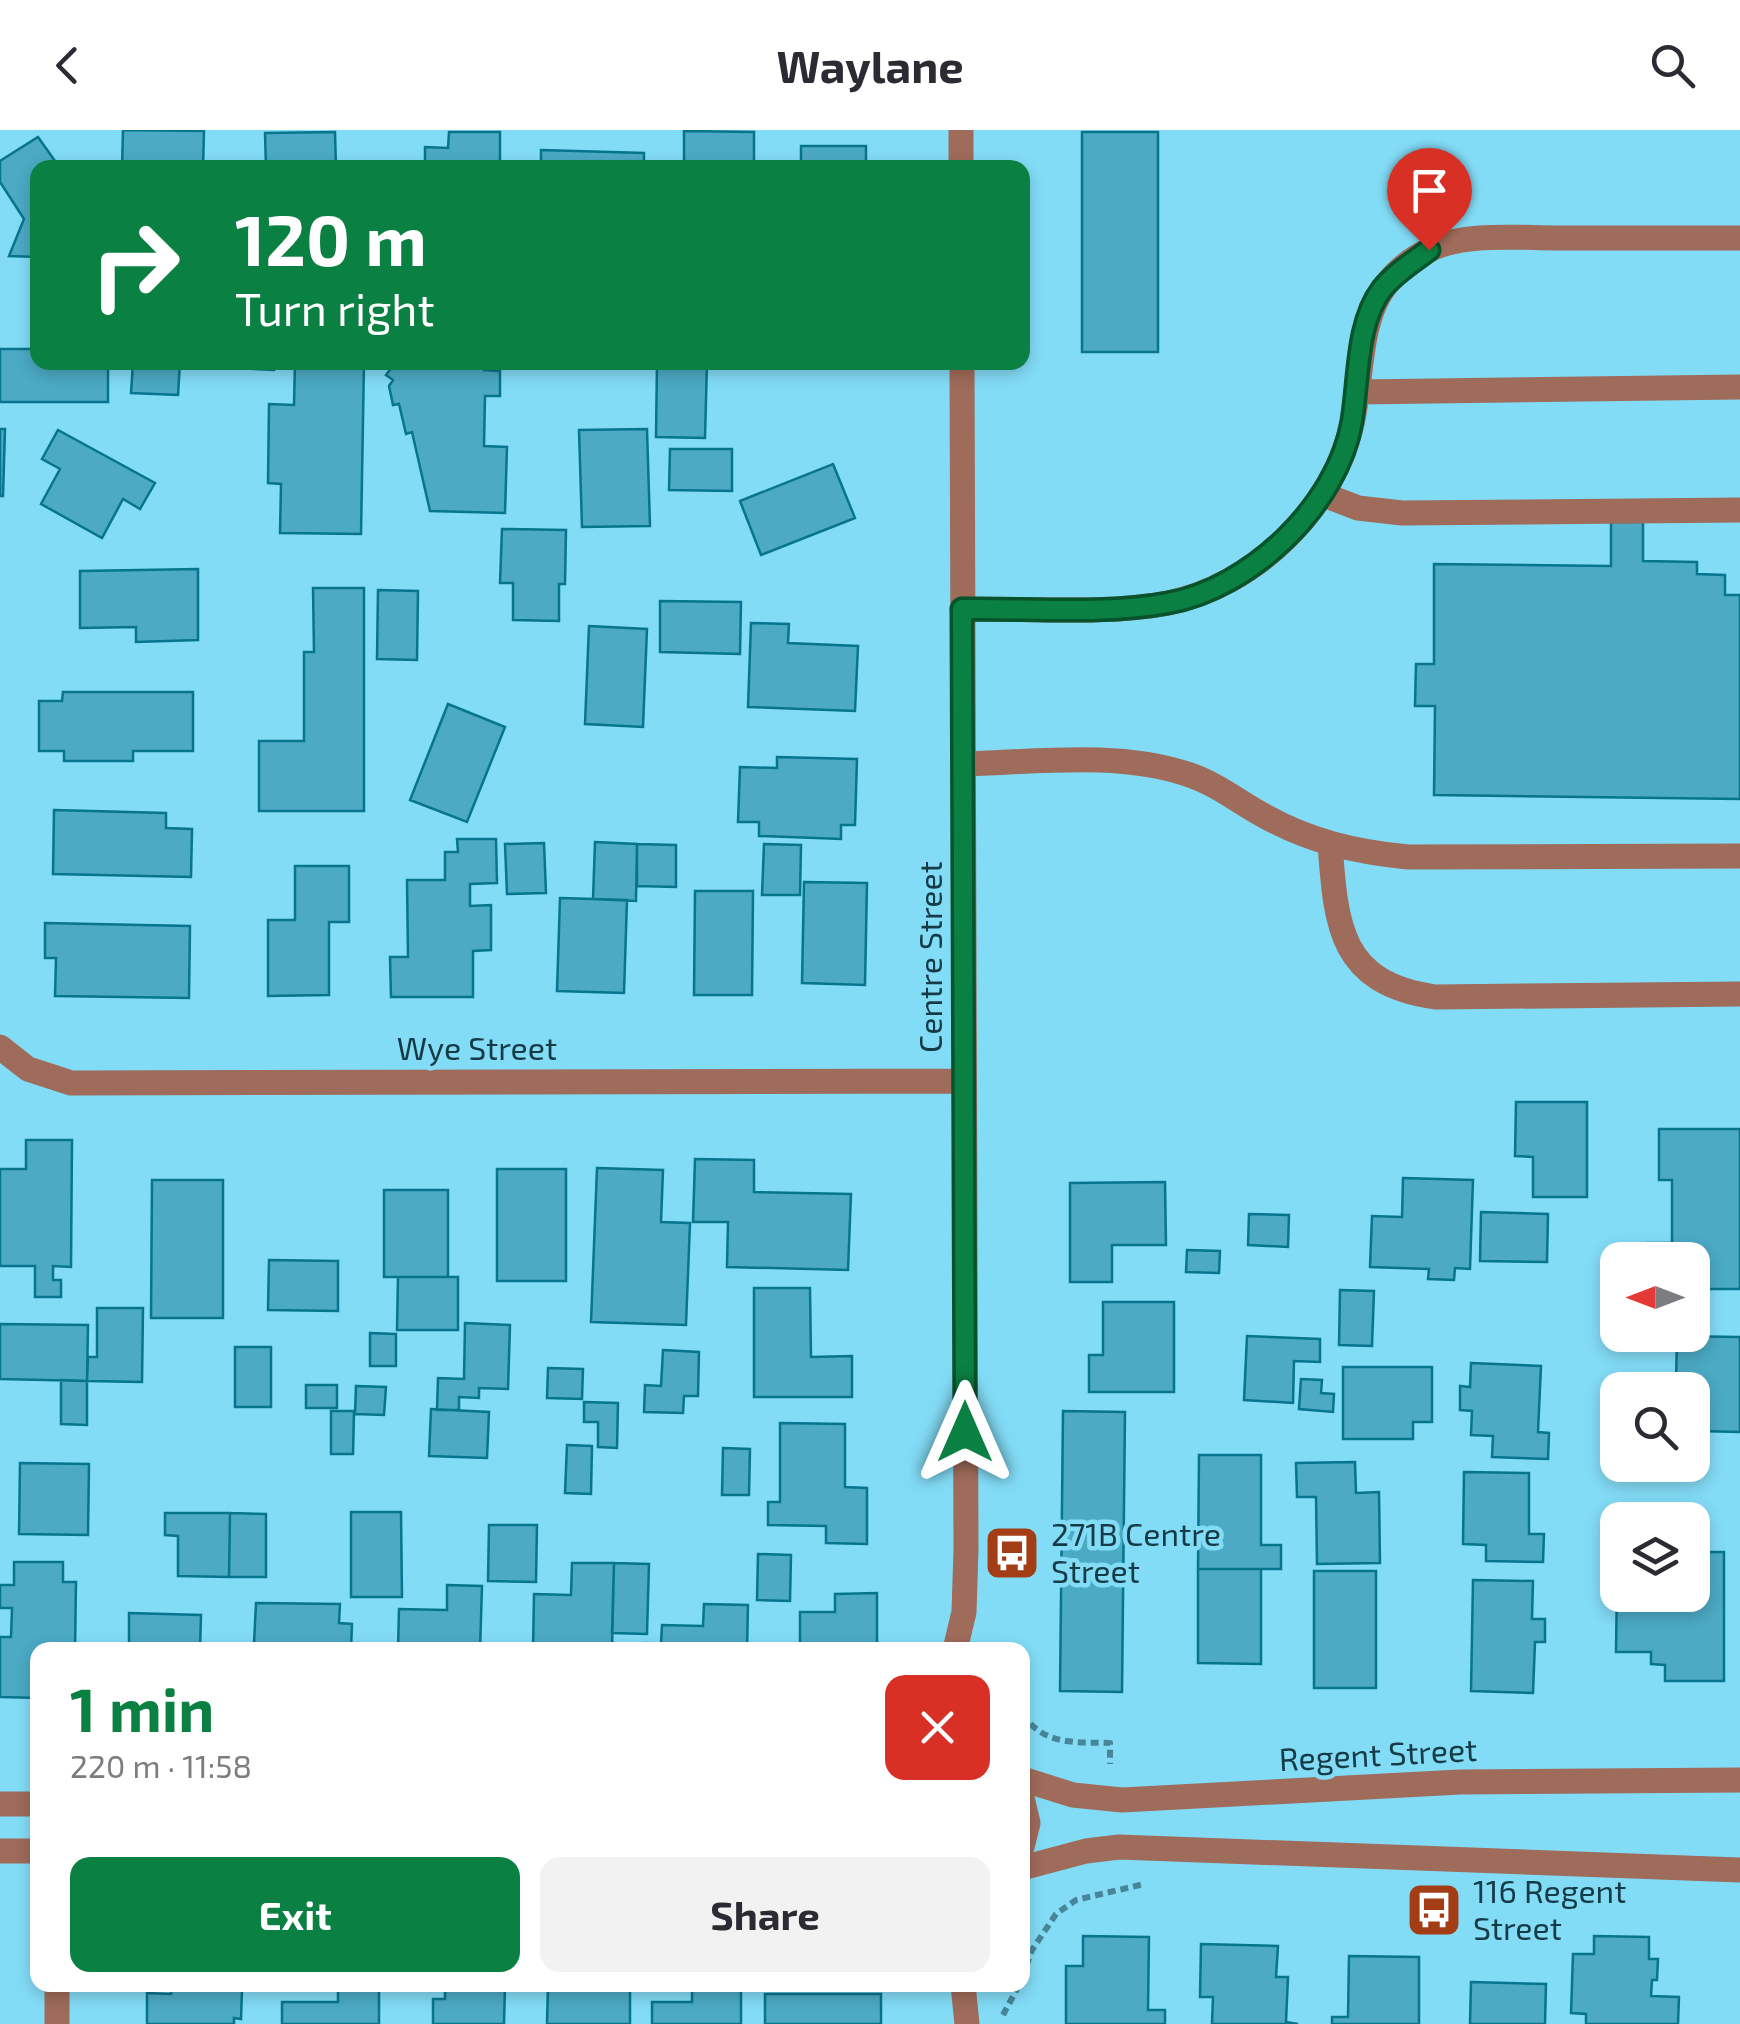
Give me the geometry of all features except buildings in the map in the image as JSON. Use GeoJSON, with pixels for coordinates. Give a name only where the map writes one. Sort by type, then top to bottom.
{"type":"FeatureCollection","features":[{"type":"Feature","properties":{"kind":"street"},"geometry":{"type":"LineString","coordinates":[[961,130],[961,160]]}},
{"type":"Feature","properties":{"kind":"street"},"geometry":{"type":"LineString","coordinates":[[962,609],[1137,608],[1190,598],[1272,552],[1324,495],[1351,430],[1370,312],[1380,291],[1429,250],[1456,242],[1512,238],[1740,238]]}},
{"type":"Feature","properties":{"kind":"street","name":"Centre Street"},"geometry":{"type":"LineString","coordinates":[[962,370],[964,1612],[971,1642]]}},
{"type":"Feature","properties":{"kind":"street"},"geometry":{"type":"LineString","coordinates":[[1357,392],[1740,387]]}},
{"type":"Feature","properties":{"kind":"street"},"geometry":{"type":"LineString","coordinates":[[1324,495],[1358,508],[1402,513],[1740,510]]}},
{"type":"Feature","properties":{"kind":"street"},"geometry":{"type":"LineString","coordinates":[[964,764],[1155,764],[1225,790],[1288,828],[1330,844],[1408,857],[1740,856]]}},
{"type":"Feature","properties":{"kind":"street"},"geometry":{"type":"LineString","coordinates":[[1330,844],[1340,930],[1356,959],[1379,980],[1403,992],[1435,997],[1740,994]]}},
{"type":"Feature","properties":{"kind":"street","name":"Wye Street"},"geometry":{"type":"LineString","coordinates":[[0,1047],[28,1069],[71,1082],[963,1082]]}},
{"type":"Feature","properties":{"kind":"street","name":"Centre Street"},"geometry":{"type":"LineString","coordinates":[[957,1642],[964,1612]]}},
{"type":"Feature","properties":{"kind":"street","name":"Regent Street"},"geometry":{"type":"LineString","coordinates":[[1030,1782],[1072,1795],[1122,1800],[1460,1782],[1740,1780]]}},
{"type":"Feature","properties":{"kind":"street"},"geometry":{"type":"LineString","coordinates":[[0,1804],[30,1804]]}},
{"type":"Feature","properties":{"kind":"street"},"geometry":{"type":"LineString","coordinates":[[1030,1866],[1086,1850],[1118,1847],[1740,1870]]}},
{"type":"Feature","properties":{"kind":"street"},"geometry":{"type":"LineString","coordinates":[[0,1851],[30,1851]]}},
{"type":"Feature","properties":{"kind":"street"},"geometry":{"type":"LineString","coordinates":[[57,1992],[57,2024]]}},
{"type":"Feature","properties":{"kind":"street"},"geometry":{"type":"LineString","coordinates":[[964,1992],[967,2024]]}},
{"type":"Feature","properties":{"kind":"street"},"geometry":{"type":"LineString","coordinates":[[976,2024],[978,1992]]}},
{"type":"Feature","properties":{"kind":"path"},"geometry":{"type":"LineString","coordinates":[[1030,1723],[1038,1732],[1060,1742],[1110,1743],[1110,1767]]}},
{"type":"Feature","properties":{"kind":"path"},"geometry":{"type":"LineString","coordinates":[[1030,1955],[1056,1914],[1076,1900],[1142,1886]]}},
{"type":"Feature","properties":{"kind":"path"},"geometry":{"type":"LineString","coordinates":[[998,2024],[1015,1992]]}},
{"type":"Feature","properties":{"kind":"place","name":"271B Centre Street"},"geometry":{"type":"Point","coordinates":[1012,1553]}},
{"type":"Feature","properties":{"kind":"place","name":"116 Regent Street"},"geometry":{"type":"Point","coordinates":[1434,1910]}},
{"type":"Feature","properties":{"kind":"route"},"geometry":{"type":"LineString","coordinates":[[965,1432],[962,609],[1137,608],[1169,603],[1211,588],[1272,552],[1324,495],[1338,465],[1351,430],[1362,344],[1380,291],[1429,250]]}}]}
